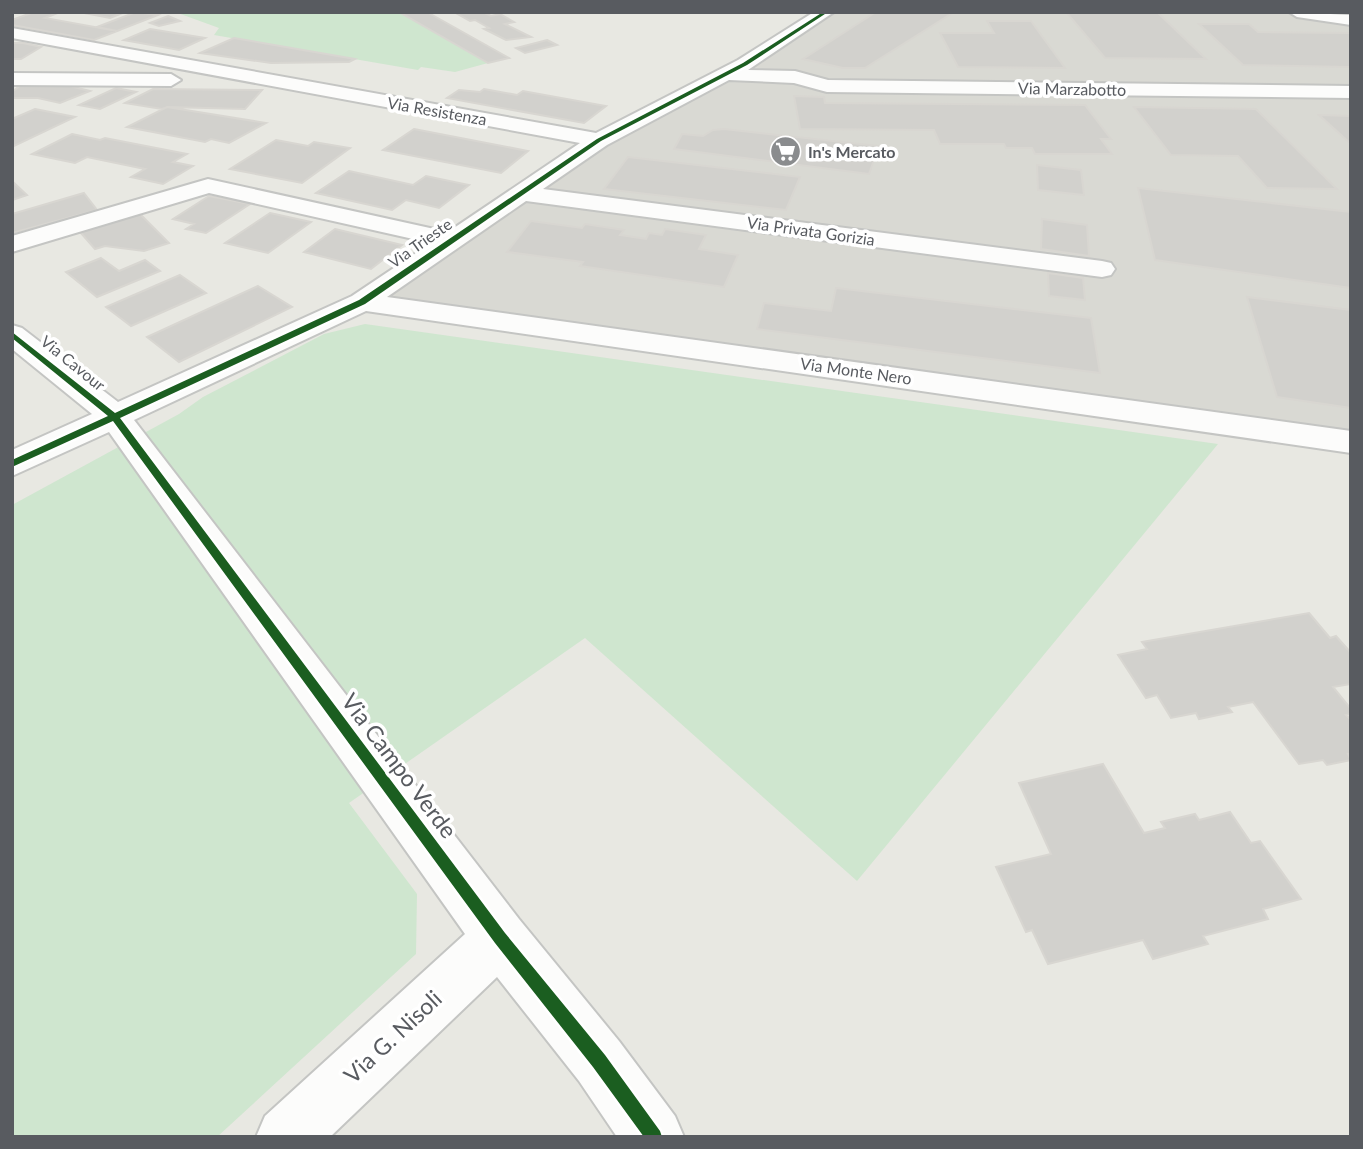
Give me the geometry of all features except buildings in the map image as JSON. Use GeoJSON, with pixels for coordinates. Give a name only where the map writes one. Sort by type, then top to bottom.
{"type":"FeatureCollection","features":[{"type":"Feature","properties":{"kind":"street","name":"Via Trieste"},"geometry":{"type":"LineString","coordinates":[[12,464],[362,302],[599,140],[726,74],[826,12]]}},
{"type":"Feature","properties":{"kind":"street"},"geometry":{"type":"LineString","coordinates":[[1297,12],[1351,20]]}},
{"type":"Feature","properties":{"kind":"street","name":"Via Resistenza"},"geometry":{"type":"LineString","coordinates":[[12,33],[599,140]]}},
{"type":"Feature","properties":{"kind":"street"},"geometry":{"type":"LineString","coordinates":[[757,56],[789,68],[795,77]]}},
{"type":"Feature","properties":{"kind":"street","name":"Via Resistenza"},"geometry":{"type":"LineString","coordinates":[[12,63],[199,67]]}},
{"type":"Feature","properties":{"kind":"street"},"geometry":{"type":"LineString","coordinates":[[726,74],[795,77]]}},
{"type":"Feature","properties":{"kind":"street","name":"Via Marzabotto"},"geometry":{"type":"LineString","coordinates":[[795,77],[827,86],[1351,92]]}},
{"type":"Feature","properties":{"kind":"street","name":"Via Resistenza"},"geometry":{"type":"LineString","coordinates":[[12,79],[275,81]]}},
{"type":"Feature","properties":{"kind":"street"},"geometry":{"type":"LineString","coordinates":[[12,244],[208,186],[451,240]]}},
{"type":"Feature","properties":{"kind":"street","name":"Via Privata Gorizia"},"geometry":{"type":"LineString","coordinates":[[521,193],[1101,270]]}},
{"type":"Feature","properties":{"kind":"street","name":"Via Monte Nero"},"geometry":{"type":"LineString","coordinates":[[362,302],[1351,442]]}},
{"type":"Feature","properties":{"kind":"street","name":"Via Cavour"},"geometry":{"type":"LineString","coordinates":[[12,334],[114,416]]}},
{"type":"Feature","properties":{"kind":"street","name":"Via Campo Verde"},"geometry":{"type":"LineString","coordinates":[[114,416],[500,938],[599,1061],[654,1137]]}},
{"type":"Feature","properties":{"kind":"street","name":"Via G. Nisoli"},"geometry":{"type":"LineString","coordinates":[[286,1137],[500,938]]}},
{"type":"Feature","properties":{"kind":"shaded area"},"geometry":{"type":"Polygon","coordinates":[[[832,12],[1351,14],[1351,435],[376,299],[605,142],[832,12]]]}},
{"type":"Feature","properties":{"kind":"green space"},"geometry":{"type":"Polygon","coordinates":[[[175,12],[405,12],[402,14],[488,63],[455,72],[421,67],[418,70],[214,35],[219,28],[175,12]]]}},
{"type":"Feature","properties":{"kind":"green space"},"geometry":{"type":"Polygon","coordinates":[[[365,324],[1218,444],[857,881],[585,638],[349,803],[417,894],[416,954],[217,1137],[12,1137],[12,505],[179,414],[203,397],[324,334],[365,324]]]}},
{"type":"Feature","properties":{"kind":"cycle path"},"geometry":{"type":"LineString","coordinates":[[12,464],[362,302],[599,140],[745,64],[826,12]]}},
{"type":"Feature","properties":{"kind":"cycle path"},"geometry":{"type":"LineString","coordinates":[[12,334],[114,416],[500,938],[599,1061],[654,1137]]}},
{"type":"Feature","properties":{"kind":"place","name":"In's Mercato"},"geometry":{"type":"Point","coordinates":[785,152]}}]}
